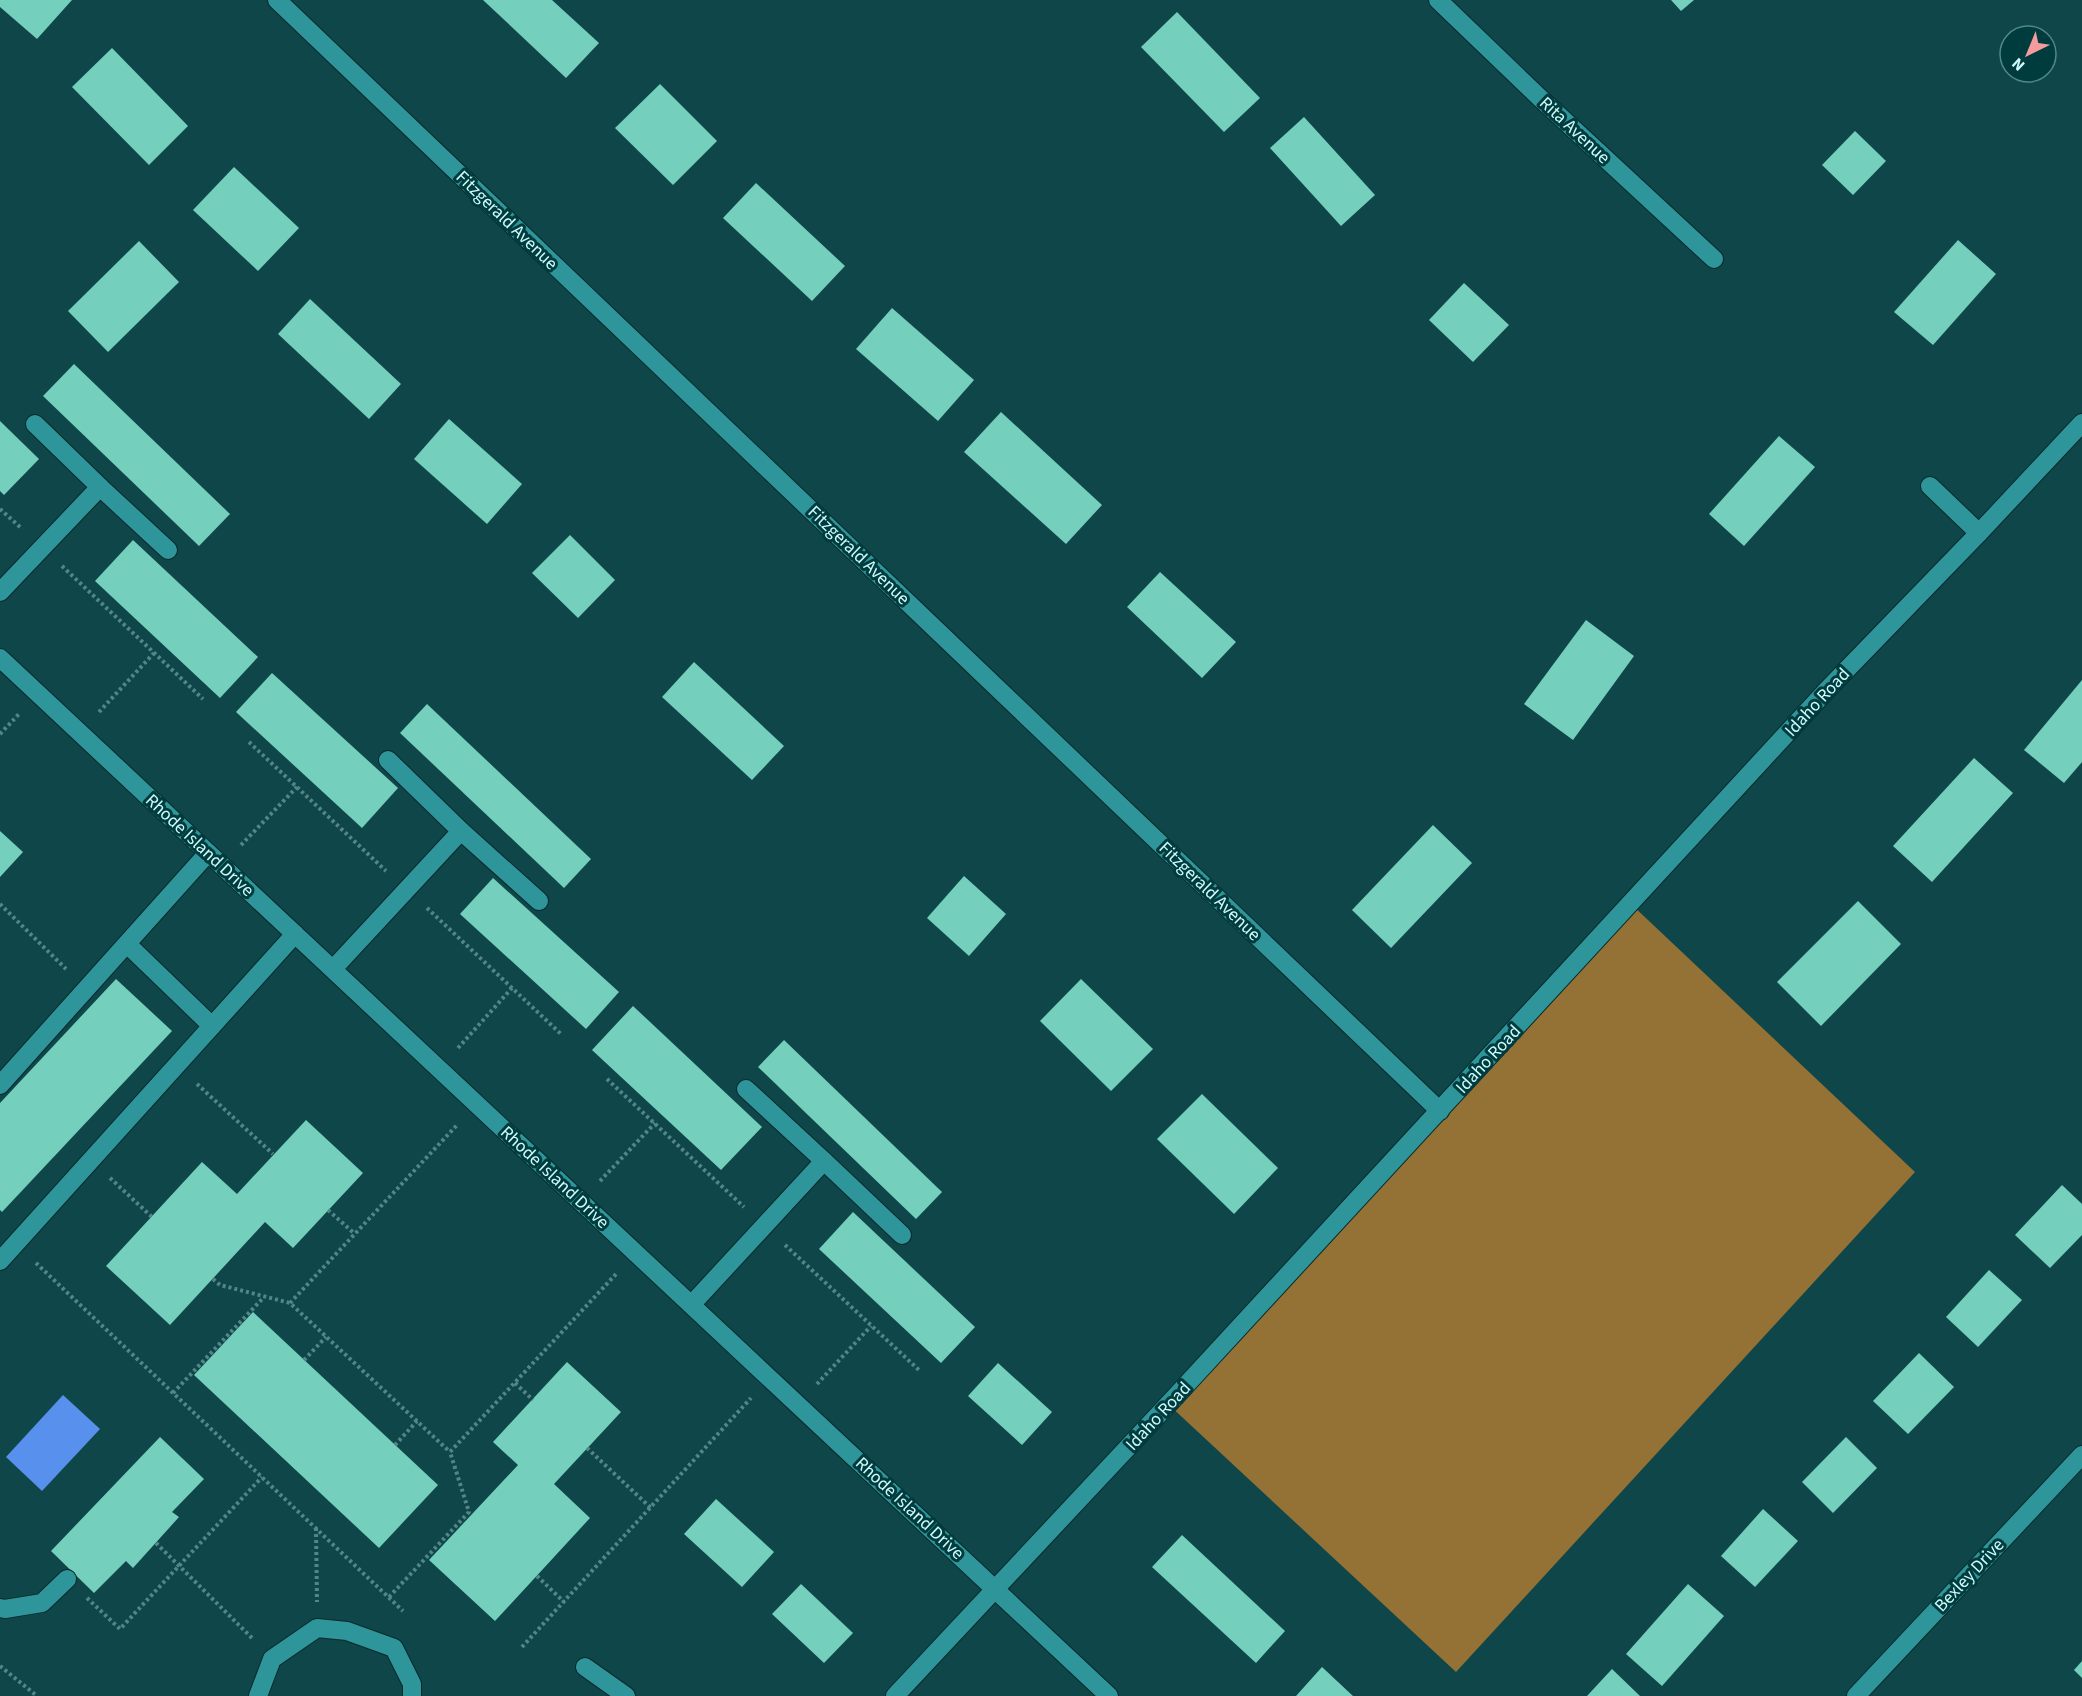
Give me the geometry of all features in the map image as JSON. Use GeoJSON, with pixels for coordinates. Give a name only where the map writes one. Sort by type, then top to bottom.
{"type":"FeatureCollection","features":[{"type":"Feature","properties":{"kind":"street","name":"Fitzgerald Avenue"},"geometry":{"type":"LineString","coordinates":[[277,0],[1440,1111]]}},
{"type":"Feature","properties":{"kind":"street","name":"Rita Avenue"},"geometry":{"type":"LineString","coordinates":[[1438,0],[1714,259]]}},
{"type":"Feature","properties":{"kind":"street","name":"Idaho Road"},"geometry":{"type":"LineString","coordinates":[[895,1696],[1440,1111],[1825,692],[2082,423]]}},
{"type":"Feature","properties":{"kind":"street"},"geometry":{"type":"LineString","coordinates":[[35,424],[168,550]]}},
{"type":"Feature","properties":{"kind":"street"},"geometry":{"type":"LineString","coordinates":[[1929,486],[1979,533]]}},
{"type":"Feature","properties":{"kind":"street"},"geometry":{"type":"LineString","coordinates":[[0,592],[100,487]]}},
{"type":"Feature","properties":{"kind":"street","name":"Rhode Island Drive"},"geometry":{"type":"LineString","coordinates":[[0,658],[1109,1696]]}},
{"type":"Feature","properties":{"kind":"street"},"geometry":{"type":"LineString","coordinates":[[388,760],[461,831],[539,901]]}},
{"type":"Feature","properties":{"kind":"street"},"geometry":{"type":"LineString","coordinates":[[333,969],[461,831]]}},
{"type":"Feature","properties":{"kind":"street"},"geometry":{"type":"LineString","coordinates":[[0,1085],[126,944],[215,859]]}},
{"type":"Feature","properties":{"kind":"street"},"geometry":{"type":"LineString","coordinates":[[0,1261],[295,934]]}},
{"type":"Feature","properties":{"kind":"street"},"geometry":{"type":"LineString","coordinates":[[126,944],[212,1026]]}},
{"type":"Feature","properties":{"kind":"street"},"geometry":{"type":"LineString","coordinates":[[746,1089],[902,1235]]}},
{"type":"Feature","properties":{"kind":"street"},"geometry":{"type":"LineString","coordinates":[[692,1304],[824,1161]]}},
{"type":"Feature","properties":{"kind":"street","name":"Bexley Drive"},"geometry":{"type":"LineString","coordinates":[[1856,1696],[2082,1455]]}},
{"type":"Feature","properties":{"kind":"street"},"geometry":{"type":"LineString","coordinates":[[0,1608],[42,1603],[67,1579]]}},
{"type":"Feature","properties":{"kind":"street"},"geometry":{"type":"LineString","coordinates":[[258,1696],[272,1659],[317,1628],[347,1631],[394,1648],[412,1684],[412,1696]]}},
{"type":"Feature","properties":{"kind":"street"},"geometry":{"type":"LineString","coordinates":[[585,1667],[626,1696]]}},
{"type":"Feature","properties":{"kind":"path"},"geometry":{"type":"LineString","coordinates":[[0,508],[204,699]]}},
{"type":"Feature","properties":{"kind":"path"},"geometry":{"type":"LineString","coordinates":[[79,732],[154,653]]}},
{"type":"Feature","properties":{"kind":"path"},"geometry":{"type":"LineString","coordinates":[[215,859],[297,787]]}},
{"type":"Feature","properties":{"kind":"path"},"geometry":{"type":"LineString","coordinates":[[0,904],[87,989]]}},
{"type":"Feature","properties":{"kind":"path"},"geometry":{"type":"LineString","coordinates":[[439,1068],[512,988]]}},
{"type":"Feature","properties":{"kind":"path"},"geometry":{"type":"LineString","coordinates":[[177,1065],[273,1154]]}},
{"type":"Feature","properties":{"kind":"path"},"geometry":{"type":"LineString","coordinates":[[290,1303],[477,1104]]}},
{"type":"Feature","properties":{"kind":"path"},"geometry":{"type":"LineString","coordinates":[[581,1201],[655,1123]]}},
{"type":"Feature","properties":{"kind":"path"},"geometry":{"type":"LineString","coordinates":[[91,1160],[152,1217]]}},
{"type":"Feature","properties":{"kind":"path"},"geometry":{"type":"LineString","coordinates":[[328,1210],[355,1234]]}},
{"type":"Feature","properties":{"kind":"path"},"geometry":{"type":"LineString","coordinates":[[15,1244],[403,1611]]}},
{"type":"Feature","properties":{"kind":"path"},"geometry":{"type":"LineString","coordinates":[[450,1452],[636,1252]]}},
{"type":"Feature","properties":{"kind":"path"},"geometry":{"type":"LineString","coordinates":[[213,1279],[220,1285],[290,1303],[450,1452],[470,1513],[389,1597]]}},
{"type":"Feature","properties":{"kind":"path"},"geometry":{"type":"LineString","coordinates":[[173,1393],[264,1297]]}},
{"type":"Feature","properties":{"kind":"path"},"geometry":{"type":"LineString","coordinates":[[798,1404],[871,1326]]}},
{"type":"Feature","properties":{"kind":"path"},"geometry":{"type":"LineString","coordinates":[[304,1360],[326,1337]]}},
{"type":"Feature","properties":{"kind":"path"},"geometry":{"type":"LineString","coordinates":[[522,1647],[771,1378]]}},
{"type":"Feature","properties":{"kind":"path"},"geometry":{"type":"LineString","coordinates":[[515,1383],[532,1400]]}},
{"type":"Feature","properties":{"kind":"path"},"geometry":{"type":"LineString","coordinates":[[395,1445],[417,1421]]}},
{"type":"Feature","properties":{"kind":"path"},"geometry":{"type":"LineString","coordinates":[[587,1448],[652,1509]]}},
{"type":"Feature","properties":{"kind":"path"},"geometry":{"type":"LineString","coordinates":[[67,1579],[120,1629],[262,1477]]}},
{"type":"Feature","properties":{"kind":"path"},"geometry":{"type":"LineString","coordinates":[[316,1528],[317,1628]]}},
{"type":"Feature","properties":{"kind":"path"},"geometry":{"type":"LineString","coordinates":[[156,1543],[272,1659]]}},
{"type":"Feature","properties":{"kind":"path"},"geometry":{"type":"LineString","coordinates":[[537,1576],[564,1602]]}},
{"type":"Feature","properties":{"kind":"path"},"geometry":{"type":"LineString","coordinates":[[0,1666],[37,1696]]}},
{"type":"Feature","properties":{"kind":"shaded area"},"geometry":{"type":"Polygon","coordinates":[[[1631,904],[1915,1172],[1456,1672],[1168,1404],[1631,904]]]}},
{"type":"Feature","properties":{"kind":"water"},"geometry":{"type":"Polygon","coordinates":[[[63,1395],[100,1429],[42,1491],[6,1457],[63,1395]]]}},
{"type":"Feature","properties":{"kind":"building"},"geometry":{"type":"Polygon","coordinates":[[[0,0],[72,0],[37,39],[0,7],[0,0]]]}},
{"type":"Feature","properties":{"kind":"building"},"geometry":{"type":"Polygon","coordinates":[[[483,0],[552,0],[599,43],[566,78],[483,0]]]}},
{"type":"Feature","properties":{"kind":"building"},"geometry":{"type":"Polygon","coordinates":[[[1671,0],[1694,0],[1681,11],[1671,0]]]}},
{"type":"Feature","properties":{"kind":"building"},"geometry":{"type":"Polygon","coordinates":[[[1177,12],[1260,98],[1224,132],[1141,47],[1177,12]]]}},
{"type":"Feature","properties":{"kind":"building"},"geometry":{"type":"Polygon","coordinates":[[[112,48],[188,126],[149,165],[72,87],[112,48]]]}},
{"type":"Feature","properties":{"kind":"building"},"geometry":{"type":"Polygon","coordinates":[[[660,84],[717,141],[673,185],[615,128],[660,84]]]}},
{"type":"Feature","properties":{"kind":"building"},"geometry":{"type":"Polygon","coordinates":[[[1304,117],[1375,195],[1341,226],[1270,148],[1304,117]]]}},
{"type":"Feature","properties":{"kind":"building"},"geometry":{"type":"Polygon","coordinates":[[[1855,131],[1886,161],[1853,195],[1822,165],[1855,131]]]}},
{"type":"Feature","properties":{"kind":"building"},"geometry":{"type":"Polygon","coordinates":[[[234,167],[299,228],[258,271],[193,210],[234,167]]]}},
{"type":"Feature","properties":{"kind":"building"},"geometry":{"type":"Polygon","coordinates":[[[756,183],[845,266],[812,301],[723,218],[756,183]]]}},
{"type":"Feature","properties":{"kind":"building"},"geometry":{"type":"Polygon","coordinates":[[[1958,240],[1996,274],[1933,345],[1894,312],[1958,240]]]}},
{"type":"Feature","properties":{"kind":"building"},"geometry":{"type":"Polygon","coordinates":[[[139,241],[179,282],[108,352],[68,311],[139,241]]]}},
{"type":"Feature","properties":{"kind":"building"},"geometry":{"type":"Polygon","coordinates":[[[1464,283],[1509,325],[1473,362],[1429,320],[1464,283]]]}},
{"type":"Feature","properties":{"kind":"building"},"geometry":{"type":"Polygon","coordinates":[[[310,299],[401,384],[369,419],[278,334],[310,299]]]}},
{"type":"Feature","properties":{"kind":"building"},"geometry":{"type":"Polygon","coordinates":[[[892,308],[974,380],[938,421],[856,349],[892,308]]]}},
{"type":"Feature","properties":{"kind":"building"},"geometry":{"type":"Polygon","coordinates":[[[74,364],[230,514],[199,546],[43,396],[74,364]]]}},
{"type":"Feature","properties":{"kind":"building"},"geometry":{"type":"Polygon","coordinates":[[[1001,412],[1102,505],[1066,544],[964,452],[1001,412]]]}},
{"type":"Feature","properties":{"kind":"building"},"geometry":{"type":"Polygon","coordinates":[[[449,419],[522,484],[487,524],[414,459],[449,419]]]}},
{"type":"Feature","properties":{"kind":"building"},"geometry":{"type":"Polygon","coordinates":[[[0,421],[39,459],[4,495],[0,491],[0,421]]]}},
{"type":"Feature","properties":{"kind":"building"},"geometry":{"type":"Polygon","coordinates":[[[1779,436],[1815,467],[1744,546],[1709,514],[1779,436]]]}},
{"type":"Feature","properties":{"kind":"building"},"geometry":{"type":"Polygon","coordinates":[[[570,535],[615,580],[578,618],[532,573],[570,535]]]}},
{"type":"Feature","properties":{"kind":"building"},"geometry":{"type":"Polygon","coordinates":[[[133,540],[258,657],[220,698],[95,581],[133,540]]]}},
{"type":"Feature","properties":{"kind":"building"},"geometry":{"type":"Polygon","coordinates":[[[1160,572],[1236,642],[1202,678],[1127,607],[1160,572]]]}},
{"type":"Feature","properties":{"kind":"building"},"geometry":{"type":"Polygon","coordinates":[[[1586,620],[1634,656],[1573,740],[1524,704],[1586,620]]]}},
{"type":"Feature","properties":{"kind":"building"},"geometry":{"type":"Polygon","coordinates":[[[694,662],[784,746],[752,780],[662,697],[694,662]]]}},
{"type":"Feature","properties":{"kind":"building"},"geometry":{"type":"Polygon","coordinates":[[[272,673],[398,788],[362,828],[236,712],[272,673]]]}},
{"type":"Feature","properties":{"kind":"building"},"geometry":{"type":"Polygon","coordinates":[[[2082,680],[2082,762],[2064,783],[2024,750],[2082,680]]]}},
{"type":"Feature","properties":{"kind":"building"},"geometry":{"type":"Polygon","coordinates":[[[427,704],[591,859],[564,888],[400,733],[427,704]]]}},
{"type":"Feature","properties":{"kind":"building"},"geometry":{"type":"Polygon","coordinates":[[[1974,758],[2013,793],[1932,882],[1893,846],[1974,758]]]}},
{"type":"Feature","properties":{"kind":"building"},"geometry":{"type":"Polygon","coordinates":[[[1433,825],[1472,863],[1391,948],[1352,910],[1433,825]]]}},
{"type":"Feature","properties":{"kind":"building"},"geometry":{"type":"Polygon","coordinates":[[[0,831],[23,852],[0,877],[0,831]]]}},
{"type":"Feature","properties":{"kind":"building"},"geometry":{"type":"Polygon","coordinates":[[[964,876],[1006,914],[969,956],[927,918],[964,876]]]}},
{"type":"Feature","properties":{"kind":"building"},"geometry":{"type":"Polygon","coordinates":[[[493,878],[619,992],[586,1029],[460,914],[493,878]]]}},
{"type":"Feature","properties":{"kind":"building"},"geometry":{"type":"Polygon","coordinates":[[[1858,901],[1901,944],[1821,1026],[1777,982],[1858,901]]]}},
{"type":"Feature","properties":{"kind":"building"},"geometry":{"type":"Polygon","coordinates":[[[116,979],[172,1031],[2,1212],[0,1210],[0,1103],[116,979]]]}},
{"type":"Feature","properties":{"kind":"building"},"geometry":{"type":"Polygon","coordinates":[[[1081,979],[1153,1049],[1111,1091],[1040,1021],[1081,979]]]}},
{"type":"Feature","properties":{"kind":"building"},"geometry":{"type":"Polygon","coordinates":[[[633,1006],[762,1127],[721,1170],[592,1050],[633,1006]]]}},
{"type":"Feature","properties":{"kind":"building"},"geometry":{"type":"Polygon","coordinates":[[[784,1040],[942,1192],[916,1219],[758,1067],[784,1040]]]}},
{"type":"Feature","properties":{"kind":"building"},"geometry":{"type":"Polygon","coordinates":[[[1202,1094],[1278,1168],[1234,1214],[1157,1139],[1202,1094]]]}},
{"type":"Feature","properties":{"kind":"building"},"geometry":{"type":"Polygon","coordinates":[[[306,1120],[363,1173],[293,1248],[265,1222],[170,1325],[106,1266],[202,1162],[237,1194],[306,1120]]]}},
{"type":"Feature","properties":{"kind":"building"},"geometry":{"type":"Polygon","coordinates":[[[2062,1185],[2082,1204],[2082,1235],[2050,1268],[2015,1235],[2062,1185]]]}},
{"type":"Feature","properties":{"kind":"building"},"geometry":{"type":"Polygon","coordinates":[[[853,1212],[975,1327],[941,1363],[819,1249],[853,1212]]]}},
{"type":"Feature","properties":{"kind":"building"},"geometry":{"type":"Polygon","coordinates":[[[1989,1270],[2022,1300],[1978,1347],[1946,1317],[1989,1270]]]}},
{"type":"Feature","properties":{"kind":"building"},"geometry":{"type":"Polygon","coordinates":[[[253,1312],[438,1485],[379,1548],[194,1375],[253,1312]]]}},
{"type":"Feature","properties":{"kind":"building"},"geometry":{"type":"Polygon","coordinates":[[[1919,1353],[1954,1387],[1908,1434],[1873,1401],[1919,1353]]]}},
{"type":"Feature","properties":{"kind":"building"},"geometry":{"type":"Polygon","coordinates":[[[567,1362],[621,1412],[554,1484],[590,1518],[495,1621],[429,1560],[518,1465],[493,1442],[567,1362]]]}},
{"type":"Feature","properties":{"kind":"building"},"geometry":{"type":"Polygon","coordinates":[[[998,1363],[1052,1412],[1022,1445],[968,1396],[998,1363]]]}},
{"type":"Feature","properties":{"kind":"building"},"geometry":{"type":"Polygon","coordinates":[[[160,1437],[204,1479],[172,1512],[179,1517],[133,1568],[126,1561],[94,1593],[51,1551],[160,1437]]]}},
{"type":"Feature","properties":{"kind":"building"},"geometry":{"type":"Polygon","coordinates":[[[1846,1437],[1877,1468],[1833,1513],[1802,1482],[1846,1437]]]}},
{"type":"Feature","properties":{"kind":"building"},"geometry":{"type":"Polygon","coordinates":[[[716,1499],[774,1552],[742,1587],[684,1534],[716,1499]]]}},
{"type":"Feature","properties":{"kind":"building"},"geometry":{"type":"Polygon","coordinates":[[[1763,1509],[1798,1541],[1755,1587],[1721,1556],[1763,1509]]]}},
{"type":"Feature","properties":{"kind":"building"},"geometry":{"type":"Polygon","coordinates":[[[1182,1535],[1285,1631],[1256,1663],[1152,1567],[1182,1535]]]}},
{"type":"Feature","properties":{"kind":"building"},"geometry":{"type":"Polygon","coordinates":[[[801,1584],[853,1633],[824,1663],[772,1614],[801,1584]]]}},
{"type":"Feature","properties":{"kind":"building"},"geometry":{"type":"Polygon","coordinates":[[[1688,1584],[1724,1616],[1662,1686],[1626,1654],[1688,1584]]]}},
{"type":"Feature","properties":{"kind":"building"},"geometry":{"type":"Polygon","coordinates":[[[2082,1661],[2082,1678],[2074,1670],[2082,1661]]]}},
{"type":"Feature","properties":{"kind":"building"},"geometry":{"type":"Polygon","coordinates":[[[1322,1667],[1353,1696],[1296,1696],[1322,1667]]]}},
{"type":"Feature","properties":{"kind":"building"},"geometry":{"type":"Polygon","coordinates":[[[1612,1669],[1640,1696],[1587,1696],[1612,1669]]]}}]}
